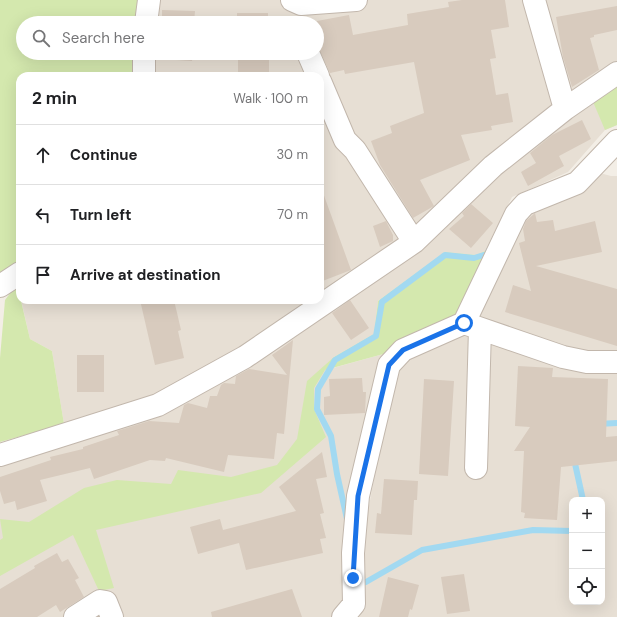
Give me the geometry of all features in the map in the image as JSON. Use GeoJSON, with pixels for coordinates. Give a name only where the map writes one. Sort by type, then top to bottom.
{"type":"FeatureCollection","features":[{"type":"Feature","properties":{"kind":"street"},"geometry":{"type":"LineString","coordinates":[[147,16],[149,0]]}},
{"type":"Feature","properties":{"kind":"street"},"geometry":{"type":"LineString","coordinates":[[298,9],[356,0]]}},
{"type":"Feature","properties":{"kind":"street"},"geometry":{"type":"LineString","coordinates":[[534,0],[565,109]]}},
{"type":"Feature","properties":{"kind":"street"},"geometry":{"type":"LineString","coordinates":[[144,60],[144,72]]}},
{"type":"Feature","properties":{"kind":"street"},"geometry":{"type":"LineString","coordinates":[[311,60],[316,72]]}},
{"type":"Feature","properties":{"kind":"street"},"geometry":{"type":"LineString","coordinates":[[324,303],[414,242],[493,166],[565,109],[617,73]]}},
{"type":"Feature","properties":{"kind":"street"},"geometry":{"type":"LineString","coordinates":[[324,90],[345,140],[355,150],[414,242]]}},
{"type":"Feature","properties":{"kind":"street"},"geometry":{"type":"LineString","coordinates":[[476,468],[472,326],[516,214],[525,204],[577,183],[617,141]]}},
{"type":"Feature","properties":{"kind":"street"},"geometry":{"type":"LineString","coordinates":[[0,286],[16,276]]}},
{"type":"Feature","properties":{"kind":"street"},"geometry":{"type":"LineString","coordinates":[[0,455],[158,405],[244,357],[322,304]]}},
{"type":"Feature","properties":{"kind":"street"},"geometry":{"type":"LineString","coordinates":[[344,617],[354,604],[353,553],[358,496],[389,365],[403,350],[472,326],[563,357],[588,362],[617,362]]}},
{"type":"Feature","properties":{"kind":"street"},"geometry":{"type":"LineString","coordinates":[[75,617],[100,601],[106,602],[112,617]]}},
{"type":"Feature","properties":{"kind":"shaded area"},"geometry":{"type":"Polygon","coordinates":[[[156,0],[617,0],[617,66],[416,230],[324,293],[324,72],[153,72],[153,60],[324,60],[324,16],[154,16],[156,0]]]}},
{"type":"Feature","properties":{"kind":"shaded area"},"geometry":{"type":"Polygon","coordinates":[[[617,81],[617,125],[605,130],[568,172],[512,197],[485,251],[476,255],[445,252],[378,301],[374,334],[334,357],[326,370],[387,353],[347,599],[335,617],[0,617],[0,461],[163,409],[310,304],[324,304],[324,294],[494,173],[617,81]]]}},
{"type":"Feature","properties":{"kind":"shaded area"},"geometry":{"type":"Polygon","coordinates":[[[596,172],[617,176],[617,617],[354,617],[360,554],[393,377],[412,353],[466,328],[527,209],[596,172]]]}},
{"type":"Feature","properties":{"kind":"shaded area"},"geometry":{"type":"Polygon","coordinates":[[[22,304],[308,304],[247,346],[155,399],[64,424],[52,351],[30,339],[22,304]]]}},
{"type":"Feature","properties":{"kind":"green space"},"geometry":{"type":"Polygon","coordinates":[[[0,0],[140,0],[138,16],[16,16],[16,60],[137,60],[137,72],[16,72],[16,267],[0,277],[0,0]]]}},
{"type":"Feature","properties":{"kind":"green space"},"geometry":{"type":"Polygon","coordinates":[[[617,81],[617,125],[605,130],[591,97],[617,81]]]}},
{"type":"Feature","properties":{"kind":"green space"},"geometry":{"type":"Polygon","coordinates":[[[485,251],[464,310],[387,353],[325,370],[314,388],[314,409],[326,437],[261,493],[96,530],[114,588],[99,591],[73,535],[0,576],[0,540],[3,538],[0,519],[29,522],[84,488],[117,480],[171,484],[178,470],[231,477],[277,465],[297,439],[307,381],[334,357],[374,334],[378,301],[445,252],[476,255],[485,251]]]}},
{"type":"Feature","properties":{"kind":"green space"},"geometry":{"type":"Polygon","coordinates":[[[16,285],[16,304],[22,304],[30,339],[52,351],[64,424],[0,442],[0,358],[5,300],[16,285]]]}},
{"type":"Feature","properties":{"kind":"building"},"geometry":{"type":"Polygon","coordinates":[[[462,0],[505,0],[509,27],[491,30],[496,58],[490,59],[496,95],[508,93],[513,122],[491,126],[492,130],[461,135],[470,160],[420,180],[434,206],[413,218],[380,165],[371,141],[392,133],[390,126],[424,113],[414,62],[345,74],[344,70],[330,73],[324,60],[324,20],[349,15],[353,35],[408,25],[407,14],[449,7],[448,2],[462,0]]]}},
{"type":"Feature","properties":{"kind":"building"},"geometry":{"type":"Polygon","coordinates":[[[617,6],[617,30],[594,35],[594,37],[590,38],[599,70],[572,87],[563,57],[556,17],[617,6]]]}},
{"type":"Feature","properties":{"kind":"building"},"geometry":{"type":"Polygon","coordinates":[[[162,10],[195,11],[195,16],[162,16],[162,10]]]}},
{"type":"Feature","properties":{"kind":"building"},"geometry":{"type":"Polygon","coordinates":[[[237,13],[268,13],[268,16],[237,16],[237,13]]]}},
{"type":"Feature","properties":{"kind":"building"},"geometry":{"type":"Polygon","coordinates":[[[238,60],[269,60],[269,72],[238,72],[238,60]]]}},
{"type":"Feature","properties":{"kind":"building"},"geometry":{"type":"Polygon","coordinates":[[[582,120],[591,139],[559,156],[564,166],[528,186],[521,172],[536,163],[530,153],[552,135],[582,120]]]}},
{"type":"Feature","properties":{"kind":"building"},"geometry":{"type":"Polygon","coordinates":[[[324,196],[351,270],[324,280],[324,196]]]}},
{"type":"Feature","properties":{"kind":"building"},"geometry":{"type":"Polygon","coordinates":[[[471,204],[493,223],[471,248],[449,229],[464,216],[462,213],[471,204]]]}},
{"type":"Feature","properties":{"kind":"building"},"geometry":{"type":"Polygon","coordinates":[[[535,213],[537,222],[553,220],[555,231],[595,221],[602,252],[536,266],[617,289],[617,346],[505,312],[513,285],[531,291],[519,243],[525,241],[523,229],[526,221],[535,213]]]}},
{"type":"Feature","properties":{"kind":"building"},"geometry":{"type":"Polygon","coordinates":[[[386,221],[393,235],[393,241],[380,247],[373,226],[386,221]]]}},
{"type":"Feature","properties":{"kind":"building"},"geometry":{"type":"Polygon","coordinates":[[[350,300],[369,328],[351,340],[332,313],[350,300]]]}},
{"type":"Feature","properties":{"kind":"building"},"geometry":{"type":"Polygon","coordinates":[[[141,304],[175,304],[181,330],[178,331],[184,358],[155,365],[141,304]]]}},
{"type":"Feature","properties":{"kind":"building"},"geometry":{"type":"Polygon","coordinates":[[[293,340],[284,434],[277,433],[274,459],[228,455],[224,472],[166,458],[165,461],[150,460],[94,479],[90,468],[40,480],[47,501],[17,510],[15,501],[4,504],[0,491],[0,477],[51,460],[50,457],[83,449],[83,447],[119,435],[117,431],[149,421],[179,423],[184,405],[188,403],[207,408],[210,396],[217,396],[221,385],[224,383],[235,384],[236,376],[249,369],[287,375],[272,355],[293,340]]]}},
{"type":"Feature","properties":{"kind":"building"},"geometry":{"type":"Polygon","coordinates":[[[77,355],[104,355],[104,392],[77,392],[77,355]]]}},
{"type":"Feature","properties":{"kind":"building"},"geometry":{"type":"Polygon","coordinates":[[[518,366],[553,368],[552,377],[608,379],[606,437],[617,436],[617,461],[561,467],[557,520],[524,518],[525,513],[521,512],[524,451],[514,451],[530,427],[515,426],[518,366]]]}},
{"type":"Feature","properties":{"kind":"building"},"geometry":{"type":"Polygon","coordinates":[[[362,378],[363,392],[366,392],[365,413],[324,415],[324,397],[330,396],[329,379],[362,378]]]}},
{"type":"Feature","properties":{"kind":"building"},"geometry":{"type":"Polygon","coordinates":[[[424,379],[454,381],[448,476],[419,474],[424,379]]]}},
{"type":"Feature","properties":{"kind":"building"},"geometry":{"type":"Polygon","coordinates":[[[322,452],[327,477],[316,479],[324,513],[320,514],[326,538],[320,539],[323,553],[246,570],[239,543],[198,554],[190,527],[220,519],[223,530],[296,511],[279,487],[322,452]]]}},
{"type":"Feature","properties":{"kind":"building"},"geometry":{"type":"Polygon","coordinates":[[[384,479],[418,481],[417,500],[414,500],[412,535],[375,533],[377,513],[381,514],[384,479]]]}},
{"type":"Feature","properties":{"kind":"building"},"geometry":{"type":"Polygon","coordinates":[[[57,553],[62,562],[68,559],[79,578],[75,580],[84,597],[60,612],[56,605],[37,617],[0,617],[0,589],[35,568],[34,566],[57,553]]]}},
{"type":"Feature","properties":{"kind":"building"},"geometry":{"type":"Polygon","coordinates":[[[464,574],[470,611],[447,614],[441,577],[464,574]]]}},
{"type":"Feature","properties":{"kind":"building"},"geometry":{"type":"Polygon","coordinates":[[[388,577],[419,585],[412,610],[410,609],[408,617],[379,617],[388,577]]]}},
{"type":"Feature","properties":{"kind":"building"},"geometry":{"type":"Polygon","coordinates":[[[292,589],[302,617],[212,617],[211,612],[292,589]]]}},
{"type":"Feature","properties":{"kind":"waterway"},"geometry":{"type":"LineString","coordinates":[[347,519],[337,474],[331,436],[317,409],[318,389],[335,360],[376,336],[382,302],[445,255],[474,258],[487,254],[489,250]]}},
{"type":"Feature","properties":{"kind":"waterway"},"geometry":{"type":"LineString","coordinates":[[598,424],[617,423]]}},
{"type":"Feature","properties":{"kind":"waterway"},"geometry":{"type":"LineString","coordinates":[[574,459],[582,497]]}},
{"type":"Feature","properties":{"kind":"waterway"},"geometry":{"type":"LineString","coordinates":[[366,582],[422,550],[533,530],[569,531]]}},
{"type":"Feature","properties":{"kind":"route"},"geometry":{"type":"LineString","coordinates":[[353,578],[353,553],[358,496],[389,365],[403,350],[464,323]]}}]}
